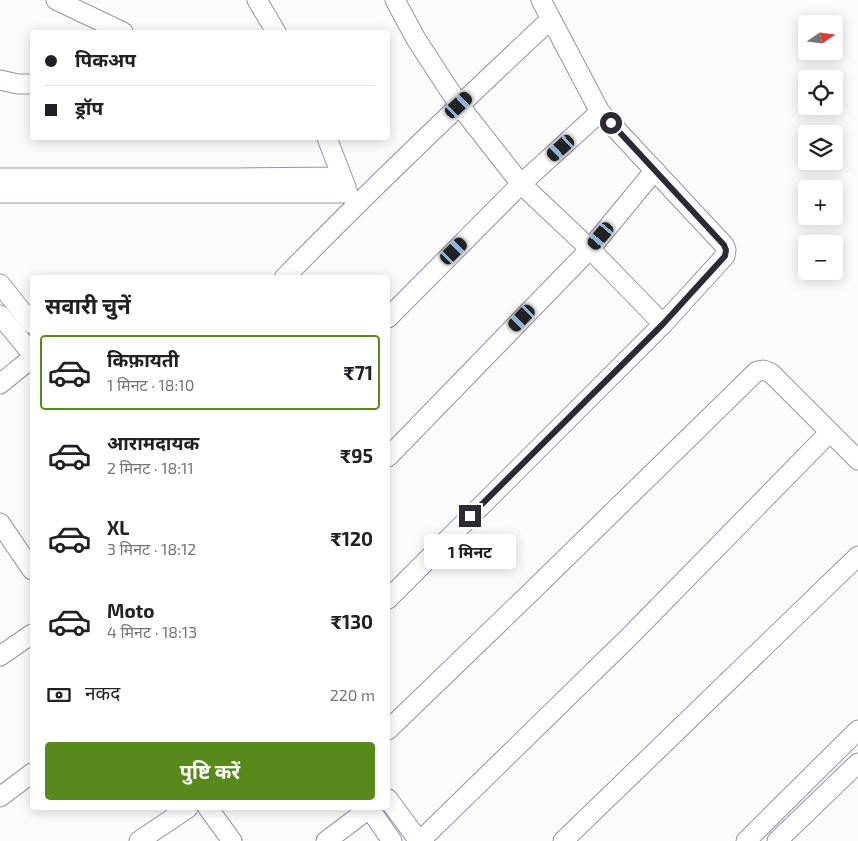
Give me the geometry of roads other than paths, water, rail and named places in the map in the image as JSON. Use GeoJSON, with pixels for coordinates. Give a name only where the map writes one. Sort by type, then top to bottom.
{"type":"FeatureCollection","features":[{"type":"Feature","properties":{"kind":"street"},"geometry":{"type":"LineString","coordinates":[[56,0],[119,30]]}},
{"type":"Feature","properties":{"kind":"street"},"geometry":{"type":"LineString","coordinates":[[257,0],[275,30]]}},
{"type":"Feature","properties":{"kind":"street"},"geometry":{"type":"LineString","coordinates":[[395,0],[416,39],[459,105],[521,184],[590,249],[663,324]]}},
{"type":"Feature","properties":{"kind":"street"},"geometry":{"type":"LineString","coordinates":[[390,597],[663,324],[725,256],[726,250],[724,245],[600,112],[542,0]]}},
{"type":"Feature","properties":{"kind":"street"},"geometry":{"type":"LineString","coordinates":[[286,275],[348,192],[459,105],[551,19]]}},
{"type":"Feature","properties":{"kind":"street"},"geometry":{"type":"LineString","coordinates":[[0,80],[18,84],[30,84]]}},
{"type":"Feature","properties":{"kind":"street"},"geometry":{"type":"LineString","coordinates":[[390,316],[521,184],[600,112]]}},
{"type":"Feature","properties":{"kind":"street"},"geometry":{"type":"LineString","coordinates":[[328,140],[348,192]]}},
{"type":"Feature","properties":{"kind":"street"},"geometry":{"type":"LineString","coordinates":[[390,455],[590,249],[655,170]]}},
{"type":"Feature","properties":{"kind":"street"},"geometry":{"type":"LineString","coordinates":[[0,178],[234,178],[348,192]]}},
{"type":"Feature","properties":{"kind":"street"},"geometry":{"type":"LineString","coordinates":[[0,192],[348,192]]}},
{"type":"Feature","properties":{"kind":"street"},"geometry":{"type":"LineString","coordinates":[[0,284],[30,322]]}},
{"type":"Feature","properties":{"kind":"street"},"geometry":{"type":"LineString","coordinates":[[0,315],[30,353]]}},
{"type":"Feature","properties":{"kind":"street"},"geometry":{"type":"LineString","coordinates":[[0,384],[30,358]]}},
{"type":"Feature","properties":{"kind":"street"},"geometry":{"type":"LineString","coordinates":[[390,728],[757,371],[763,370],[771,373],[858,460]]}},
{"type":"Feature","properties":{"kind":"street"},"geometry":{"type":"LineString","coordinates":[[390,802],[420,841],[629,637],[830,432]]}},
{"type":"Feature","properties":{"kind":"street"},"geometry":{"type":"LineString","coordinates":[[0,523],[30,567]]}},
{"type":"Feature","properties":{"kind":"street"},"geometry":{"type":"LineString","coordinates":[[563,841],[855,567]]}},
{"type":"Feature","properties":{"kind":"street"},"geometry":{"type":"LineString","coordinates":[[0,656],[30,635]]}},
{"type":"Feature","properties":{"kind":"street"},"geometry":{"type":"LineString","coordinates":[[746,841],[858,730]]}},
{"type":"Feature","properties":{"kind":"street"},"geometry":{"type":"LineString","coordinates":[[777,841],[858,762]]}},
{"type":"Feature","properties":{"kind":"street"},"geometry":{"type":"LineString","coordinates":[[0,797],[30,774]]}},
{"type":"Feature","properties":{"kind":"street"},"geometry":{"type":"LineString","coordinates":[[139,841],[185,810]]}},
{"type":"Feature","properties":{"kind":"street"},"geometry":{"type":"LineString","coordinates":[[209,810],[232,841]]}},
{"type":"Feature","properties":{"kind":"street"},"geometry":{"type":"LineString","coordinates":[[326,841],[366,810]]}},
{"type":"Feature","properties":{"kind":"street"},"geometry":{"type":"LineString","coordinates":[[370,810],[392,841]]}}]}
